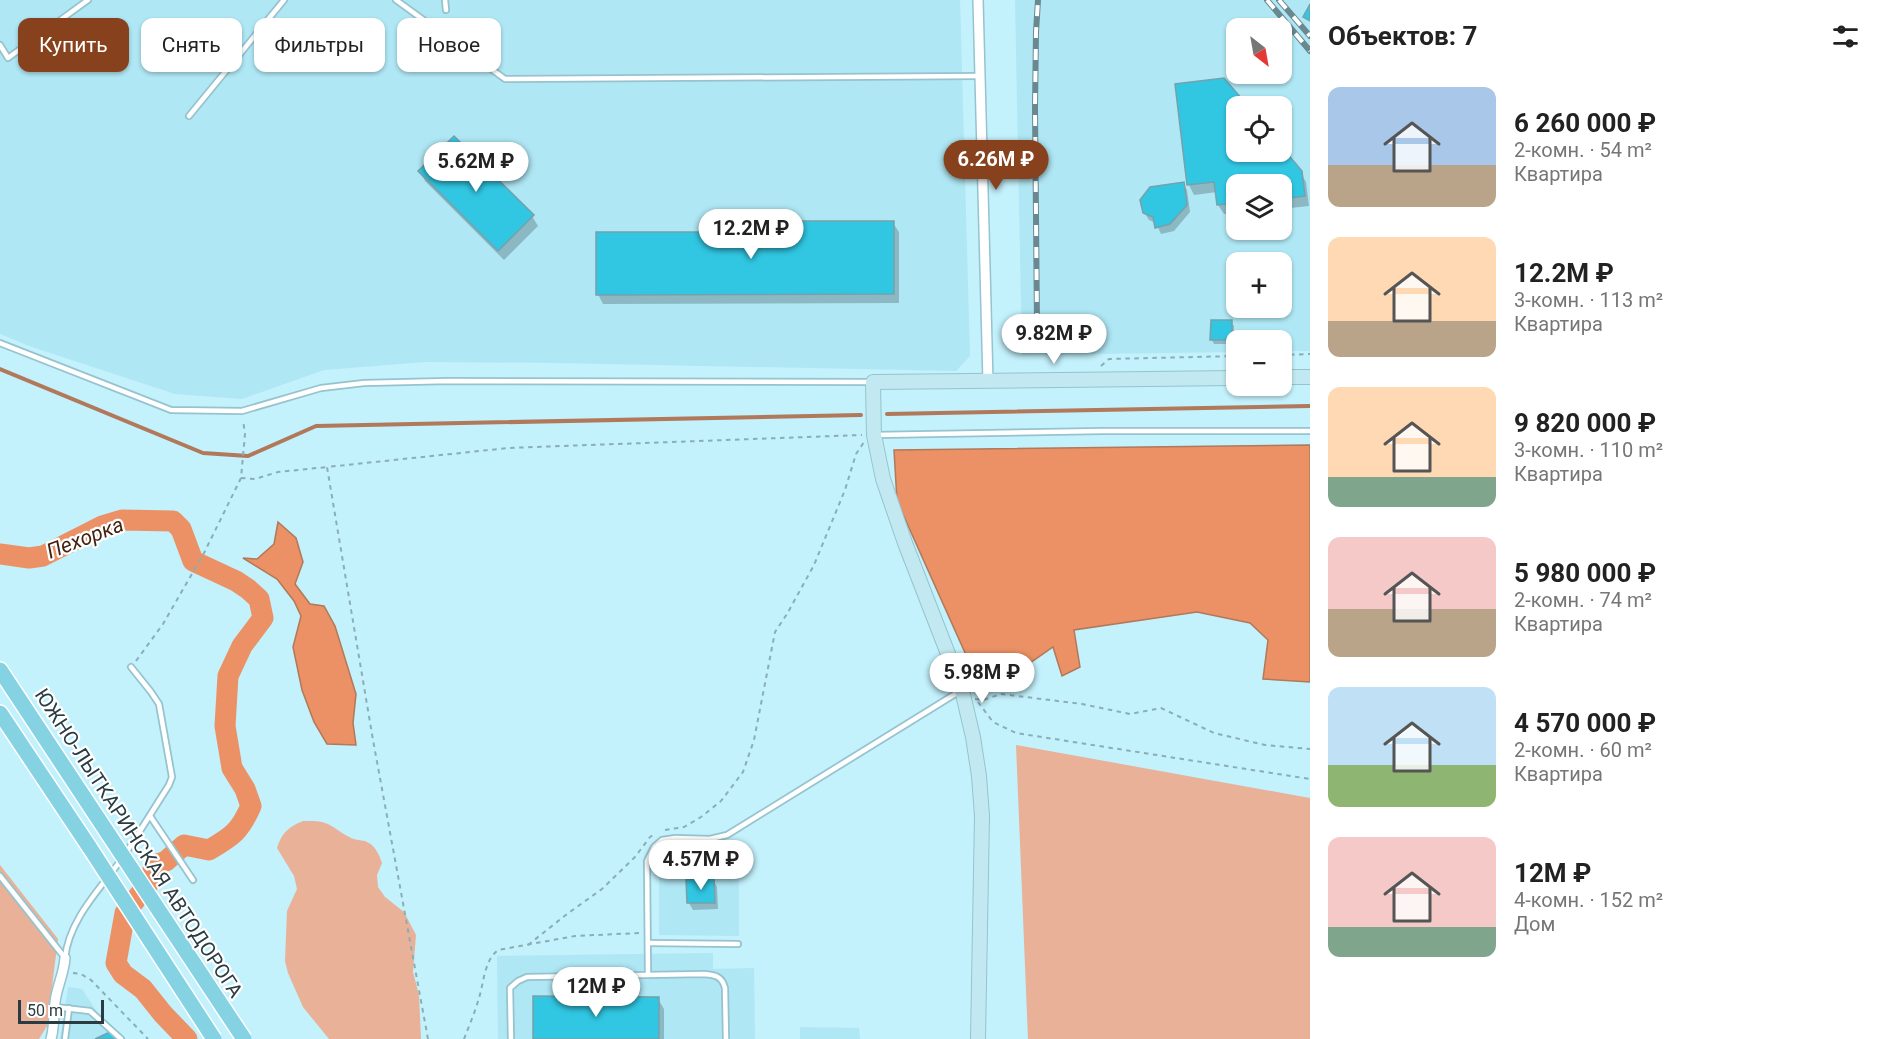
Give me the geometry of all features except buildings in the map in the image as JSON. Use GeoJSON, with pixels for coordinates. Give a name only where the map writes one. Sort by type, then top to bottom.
{"type":"FeatureCollection","features":[{"type":"Feature","properties":{"kind":"main road","name":"ЮЖНО-ЛЫТКАРИНСКАЯ АВТОДОРОГА"},"geometry":{"type":"LineString","coordinates":[[0,670],[244,1039]]}},
{"type":"Feature","properties":{"kind":"main road"},"geometry":{"type":"LineString","coordinates":[[0,713],[214,1039]]}},
{"type":"Feature","properties":{"kind":"street"},"geometry":{"type":"LineString","coordinates":[[978,0],[988,382]]}},
{"type":"Feature","properties":{"kind":"street"},"geometry":{"type":"LineString","coordinates":[[1292,377],[1310,377]]}},
{"type":"Feature","properties":{"kind":"street"},"geometry":{"type":"LineString","coordinates":[[978,1039],[982,816],[979,776],[967,694],[892,507],[871,435],[873,382],[1226,378]]}},
{"type":"Feature","properties":{"kind":"street"},"geometry":{"type":"LineString","coordinates":[[51,1039],[56,996],[64,972],[65,958]]}},
{"type":"Feature","properties":{"kind":"lane"},"geometry":{"type":"LineString","coordinates":[[0,45],[8,58],[88,0]]}},
{"type":"Feature","properties":{"kind":"lane"},"geometry":{"type":"LineString","coordinates":[[189,116],[284,0]]}},
{"type":"Feature","properties":{"kind":"lane"},"geometry":{"type":"LineString","coordinates":[[396,0],[506,79],[980,76]]}},
{"type":"Feature","properties":{"kind":"lane"},"geometry":{"type":"LineString","coordinates":[[445,0],[446,10]]}},
{"type":"Feature","properties":{"kind":"lane"},"geometry":{"type":"LineString","coordinates":[[0,343],[171,410],[242,411],[321,388],[364,383],[448,381],[873,382]]}},
{"type":"Feature","properties":{"kind":"lane"},"geometry":{"type":"LineString","coordinates":[[871,435],[1310,431]]}},
{"type":"Feature","properties":{"kind":"lane"},"geometry":{"type":"LineString","coordinates":[[65,958],[67,942],[74,926],[125,855],[172,777],[159,704],[132,667]]}},
{"type":"Feature","properties":{"kind":"lane"},"geometry":{"type":"LineString","coordinates":[[648,974],[647,861],[654,847],[662,840],[710,839],[727,835],[967,694]]}},
{"type":"Feature","properties":{"kind":"lane"},"geometry":{"type":"LineString","coordinates":[[150,816],[193,880]]}},
{"type":"Feature","properties":{"kind":"lane"},"geometry":{"type":"LineString","coordinates":[[0,876],[65,958]]}},
{"type":"Feature","properties":{"kind":"lane"},"geometry":{"type":"LineString","coordinates":[[648,943],[738,944]]}},
{"type":"Feature","properties":{"kind":"lane"},"geometry":{"type":"LineString","coordinates":[[511,1039],[510,988],[526,977],[648,974],[715,975],[723,980],[726,1039]]}},
{"type":"Feature","properties":{"kind":"lane"},"geometry":{"type":"LineString","coordinates":[[55,1007],[90,1011],[121,1039]]}},
{"type":"Feature","properties":{"kind":"lane"},"geometry":{"type":"LineString","coordinates":[[65,1039],[69,1008]]}},
{"type":"Feature","properties":{"kind":"path"},"geometry":{"type":"LineString","coordinates":[[1292,355],[1310,354]]}},
{"type":"Feature","properties":{"kind":"path"},"geometry":{"type":"LineString","coordinates":[[1101,366],[1109,359],[1226,356]]}},
{"type":"Feature","properties":{"kind":"path"},"geometry":{"type":"LineString","coordinates":[[132,667],[163,624],[194,571],[241,478],[245,434],[242,411]]}},
{"type":"Feature","properties":{"kind":"path"},"geometry":{"type":"LineString","coordinates":[[241,478],[255,479],[278,472],[508,448],[871,435]]}},
{"type":"Feature","properties":{"kind":"path"},"geometry":{"type":"LineString","coordinates":[[528,945],[602,889],[635,857],[650,837],[658,832],[684,827],[721,801],[743,772],[754,740],[775,632],[814,565],[845,490],[856,454],[871,435]]}},
{"type":"Feature","properties":{"kind":"path"},"geometry":{"type":"LineString","coordinates":[[327,467],[373,740],[428,1039]]}},
{"type":"Feature","properties":{"kind":"path"},"geometry":{"type":"LineString","coordinates":[[967,694],[983,700],[1001,694],[1082,704],[1130,714],[1161,708],[1214,734],[1264,745],[1310,749]]}},
{"type":"Feature","properties":{"kind":"path"},"geometry":{"type":"LineString","coordinates":[[967,694],[993,722],[1016,733],[1310,779]]}},
{"type":"Feature","properties":{"kind":"path"},"geometry":{"type":"LineString","coordinates":[[464,1039],[479,1000],[487,966],[492,955],[498,950],[575,936],[648,932]]}},
{"type":"Feature","properties":{"kind":"path"},"geometry":{"type":"LineString","coordinates":[[64,972],[81,974],[91,980],[148,1039]]}},
{"type":"Feature","properties":{"kind":"shaded area"},"geometry":{"type":"Polygon","coordinates":[[[0,0],[960,0],[970,356],[956,371],[425,362],[324,370],[242,399],[175,394],[32,347],[0,334],[0,0]]]}},
{"type":"Feature","properties":{"kind":"shaded area"},"geometry":{"type":"Polygon","coordinates":[[[1015,0],[1310,0],[1310,351],[1292,351],[1292,330],[1226,330],[1226,352],[1022,355],[1015,0]]]}},
{"type":"Feature","properties":{"kind":"shaded area"},"geometry":{"type":"Polygon","coordinates":[[[1310,445],[1310,682],[1263,679],[1268,640],[1250,623],[1197,612],[1074,630],[1080,667],[1062,676],[1053,647],[984,695],[897,501],[894,450],[1310,445]]]}},
{"type":"Feature","properties":{"kind":"shaded area"},"geometry":{"type":"Polygon","coordinates":[[[278,522],[296,538],[303,562],[295,584],[310,604],[324,606],[335,626],[356,694],[353,723],[356,745],[327,744],[314,722],[302,690],[293,647],[301,616],[294,601],[277,579],[243,558],[257,559],[274,544],[278,522]]]}},
{"type":"Feature","properties":{"kind":"shaded area"},"geometry":{"type":"Polygon","coordinates":[[[1016,745],[1310,798],[1310,1039],[1028,1039],[1016,745]]]}},
{"type":"Feature","properties":{"kind":"shaded area"},"geometry":{"type":"Polygon","coordinates":[[[303,821],[329,825],[351,838],[365,841],[378,853],[382,863],[377,875],[378,887],[385,897],[404,912],[416,935],[413,972],[419,995],[421,1039],[329,1039],[303,1007],[285,961],[287,911],[297,889],[294,876],[277,848],[286,831],[303,821]]]}},
{"type":"Feature","properties":{"kind":"shaded area"},"geometry":{"type":"Polygon","coordinates":[[[659,861],[739,861],[739,936],[659,935],[659,861]]]}},
{"type":"Feature","properties":{"kind":"shaded area"},"geometry":{"type":"Polygon","coordinates":[[[0,865],[58,939],[47,1026],[39,1039],[0,1039],[0,865]]]}},
{"type":"Feature","properties":{"kind":"shaded area"},"geometry":{"type":"Polygon","coordinates":[[[713,953],[713,969],[754,968],[755,1039],[498,1039],[497,956],[713,953]]]}},
{"type":"Feature","properties":{"kind":"shaded area"},"geometry":{"type":"Polygon","coordinates":[[[68,987],[82,989],[101,1018],[125,1039],[60,1039],[68,987]]]}},
{"type":"Feature","properties":{"kind":"shaded area"},"geometry":{"type":"Polygon","coordinates":[[[800,1027],[859,1028],[860,1039],[800,1039],[800,1027]]]}},
{"type":"Feature","properties":{"kind":"waterway"},"geometry":{"type":"LineString","coordinates":[[0,369],[203,453],[248,456],[316,426],[861,415]]}},
{"type":"Feature","properties":{"kind":"waterway"},"geometry":{"type":"LineString","coordinates":[[887,414],[1310,406]]}},
{"type":"Feature","properties":{"kind":"waterway","name":"Пехорка"},"geometry":{"type":"LineString","coordinates":[[0,554],[29,558],[43,556],[102,526],[122,520],[173,521],[181,529],[193,561],[236,581],[259,599],[263,618],[242,646],[228,676],[225,726],[232,768],[245,789],[251,806],[239,827],[230,837],[209,850],[184,845],[166,861],[155,865],[148,884],[125,913],[116,963],[123,974],[143,989],[187,1039]]}},
{"type":"Feature","properties":{"kind":"railway"},"geometry":{"type":"LineString","coordinates":[[1037,324],[1035,108],[1038,0]]}},
{"type":"Feature","properties":{"kind":"railway"},"geometry":{"type":"LineString","coordinates":[[1267,0],[1310,51]]}},
{"type":"Feature","properties":{"kind":"railway"},"geometry":{"type":"LineString","coordinates":[[1279,0],[1310,36]]}}]}
